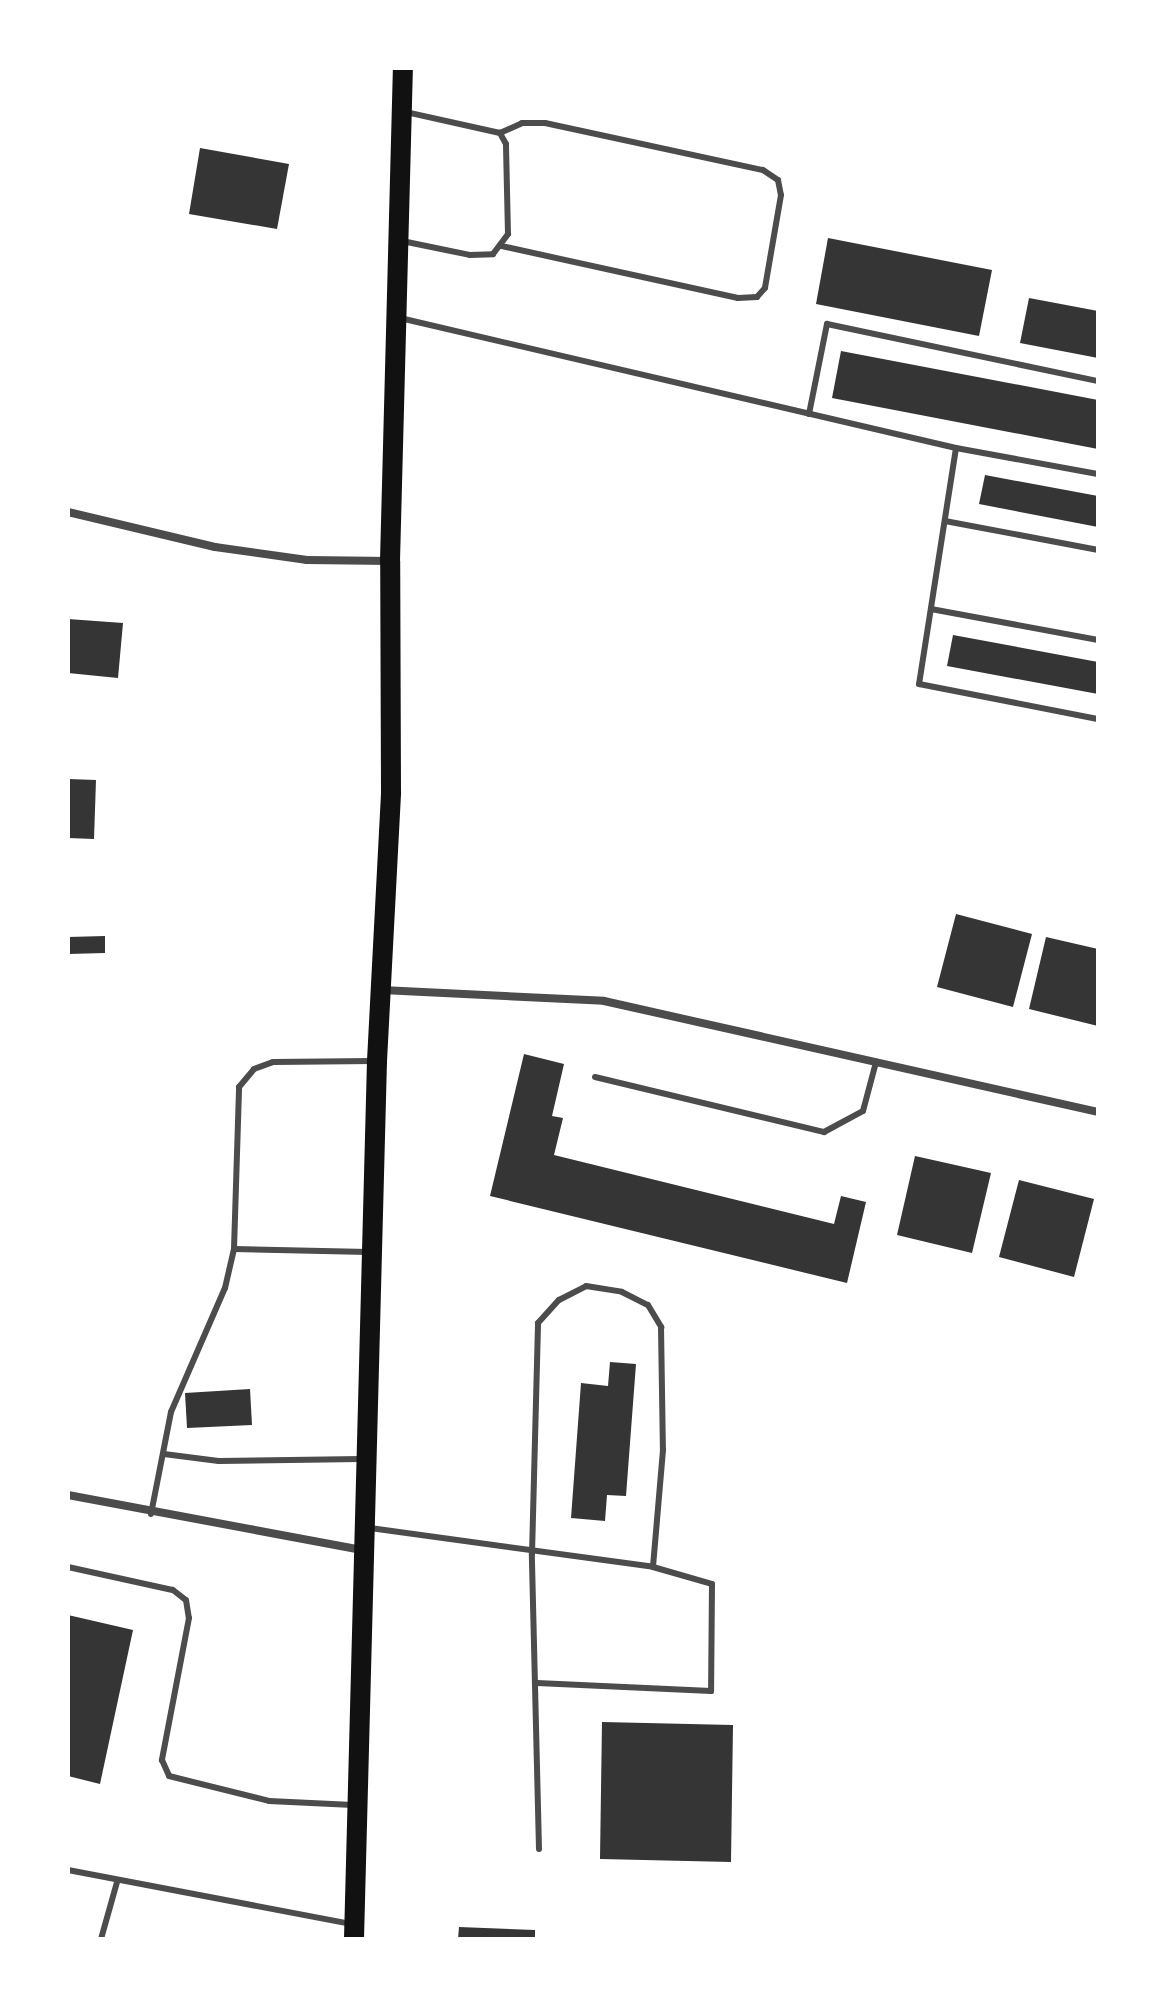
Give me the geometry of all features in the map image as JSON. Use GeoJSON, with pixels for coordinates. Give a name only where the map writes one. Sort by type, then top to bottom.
{"type":"FeatureCollection","features":[{"type":"Feature","properties":{"kind":"main road"},"geometry":{"type":"LineString","coordinates":[[355,1932],[377,1061],[391,792],[390,561],[403,68]]}},
{"type":"Feature","properties":{"kind":"street"},"geometry":{"type":"LineString","coordinates":[[68,512],[215,547],[307,560],[390,561]]}},
{"type":"Feature","properties":{"kind":"street"},"geometry":{"type":"LineString","coordinates":[[381,990],[604,1001],[1098,1112]]}},
{"type":"Feature","properties":{"kind":"street"},"geometry":{"type":"LineString","coordinates":[[68,1495],[151,1514],[367,1550]]}},
{"type":"Feature","properties":{"kind":"lane"},"geometry":{"type":"LineString","coordinates":[[402,111],[500,133],[522,123],[545,123],[763,170],[778,180],[781,195],[765,288],[757,297],[738,298],[501,246]]}},
{"type":"Feature","properties":{"kind":"lane"},"geometry":{"type":"LineString","coordinates":[[397,240],[470,255],[493,254],[501,246],[508,234],[506,144],[500,133]]}},
{"type":"Feature","properties":{"kind":"lane"},"geometry":{"type":"LineString","coordinates":[[397,317],[956,448],[1098,474]]}},
{"type":"Feature","properties":{"kind":"lane"},"geometry":{"type":"LineString","coordinates":[[809,414],[827,324],[1098,381]]}},
{"type":"Feature","properties":{"kind":"lane"},"geometry":{"type":"LineString","coordinates":[[956,448],[919,684],[1098,719]]}},
{"type":"Feature","properties":{"kind":"lane"},"geometry":{"type":"LineString","coordinates":[[945,521],[1098,550]]}},
{"type":"Feature","properties":{"kind":"lane"},"geometry":{"type":"LineString","coordinates":[[931,609],[1098,640]]}},
{"type":"Feature","properties":{"kind":"lane"},"geometry":{"type":"LineString","coordinates":[[151,1514],[171,1412],[225,1288],[234,1249],[239,1087],[254,1069],[273,1062],[377,1061]]}},
{"type":"Feature","properties":{"kind":"lane"},"geometry":{"type":"LineString","coordinates":[[595,1077],[824,1132],[863,1111],[876,1062]]}},
{"type":"Feature","properties":{"kind":"lane"},"geometry":{"type":"LineString","coordinates":[[234,1249],[371,1252]]}},
{"type":"Feature","properties":{"kind":"lane"},"geometry":{"type":"LineString","coordinates":[[539,1849],[532,1554],[538,1323],[559,1300],[586,1286],[622,1292],[648,1305],[661,1327],[663,1450],[653,1567]]}},
{"type":"Feature","properties":{"kind":"lane"},"geometry":{"type":"LineString","coordinates":[[164,1454],[219,1461],[369,1459]]}},
{"type":"Feature","properties":{"kind":"lane"},"geometry":{"type":"LineString","coordinates":[[367,1528],[532,1554],[653,1567],[712,1584],[711,1691],[537,1683]]}},
{"type":"Feature","properties":{"kind":"lane"},"geometry":{"type":"LineString","coordinates":[[68,1567],[173,1590],[186,1600],[189,1618],[162,1760],[173,1780],[269,1801],[360,1805]]}},
{"type":"Feature","properties":{"kind":"lane"},"geometry":{"type":"LineString","coordinates":[[68,1870],[355,1932]]}},
{"type":"Feature","properties":{"kind":"lane"},"geometry":{"type":"LineString","coordinates":[[101,1939],[117,1882]]}},
{"type":"Feature","properties":{"kind":"building"},"geometry":{"type":"Polygon","coordinates":[[[200,148],[289,164],[277,229],[189,214],[200,148]]]}},
{"type":"Feature","properties":{"kind":"building"},"geometry":{"type":"Polygon","coordinates":[[[828,238],[992,270],[979,336],[816,304],[828,238]]]}},
{"type":"Feature","properties":{"kind":"building"},"geometry":{"type":"Polygon","coordinates":[[[1029,298],[1098,311],[1098,358],[1020,343],[1029,298]]]}},
{"type":"Feature","properties":{"kind":"building"},"geometry":{"type":"Polygon","coordinates":[[[841,351],[1098,400],[1098,449],[832,398],[841,351]]]}},
{"type":"Feature","properties":{"kind":"building"},"geometry":{"type":"Polygon","coordinates":[[[985,475],[1098,496],[1098,527],[979,504],[985,475]]]}},
{"type":"Feature","properties":{"kind":"building"},"geometry":{"type":"Polygon","coordinates":[[[68,619],[123,623],[118,678],[68,673],[68,619]]]}},
{"type":"Feature","properties":{"kind":"building"},"geometry":{"type":"Polygon","coordinates":[[[953,635],[1098,662],[1098,694],[947,666],[953,635]]]}},
{"type":"Feature","properties":{"kind":"building"},"geometry":{"type":"Polygon","coordinates":[[[68,779],[96,780],[94,839],[68,838],[68,779]]]}},
{"type":"Feature","properties":{"kind":"building"},"geometry":{"type":"Polygon","coordinates":[[[956,914],[1032,934],[1013,1007],[937,987],[956,914]]]}},
{"type":"Feature","properties":{"kind":"building"},"geometry":{"type":"Polygon","coordinates":[[[105,936],[105,953],[68,954],[68,937],[105,936]]]}},
{"type":"Feature","properties":{"kind":"building"},"geometry":{"type":"Polygon","coordinates":[[[1046,937],[1098,949],[1098,1026],[1029,1009],[1046,937]]]}},
{"type":"Feature","properties":{"kind":"building"},"geometry":{"type":"Polygon","coordinates":[[[524,1054],[564,1064],[552,1116],[563,1118],[554,1155],[834,1224],[841,1196],[866,1202],[847,1283],[490,1196],[524,1054]]]}},
{"type":"Feature","properties":{"kind":"building"},"geometry":{"type":"Polygon","coordinates":[[[915,1156],[991,1173],[972,1253],[897,1235],[915,1156]]]}},
{"type":"Feature","properties":{"kind":"building"},"geometry":{"type":"Polygon","coordinates":[[[1019,1180],[1094,1199],[1074,1277],[999,1257],[1019,1180]]]}},
{"type":"Feature","properties":{"kind":"building"},"geometry":{"type":"Polygon","coordinates":[[[610,1362],[636,1364],[626,1496],[607,1495],[605,1521],[571,1518],[581,1383],[608,1386],[610,1362]]]}},
{"type":"Feature","properties":{"kind":"building"},"geometry":{"type":"Polygon","coordinates":[[[250,1389],[252,1425],[187,1428],[185,1393],[250,1389]]]}},
{"type":"Feature","properties":{"kind":"building"},"geometry":{"type":"Polygon","coordinates":[[[68,1615],[133,1630],[100,1784],[68,1776],[68,1615]]]}},
{"type":"Feature","properties":{"kind":"building"},"geometry":{"type":"Polygon","coordinates":[[[602,1722],[733,1725],[731,1862],[600,1859],[602,1722]]]}},
{"type":"Feature","properties":{"kind":"building"},"geometry":{"type":"Polygon","coordinates":[[[459,1927],[535,1930],[535,1939],[458,1939],[459,1927]]]}}]}
